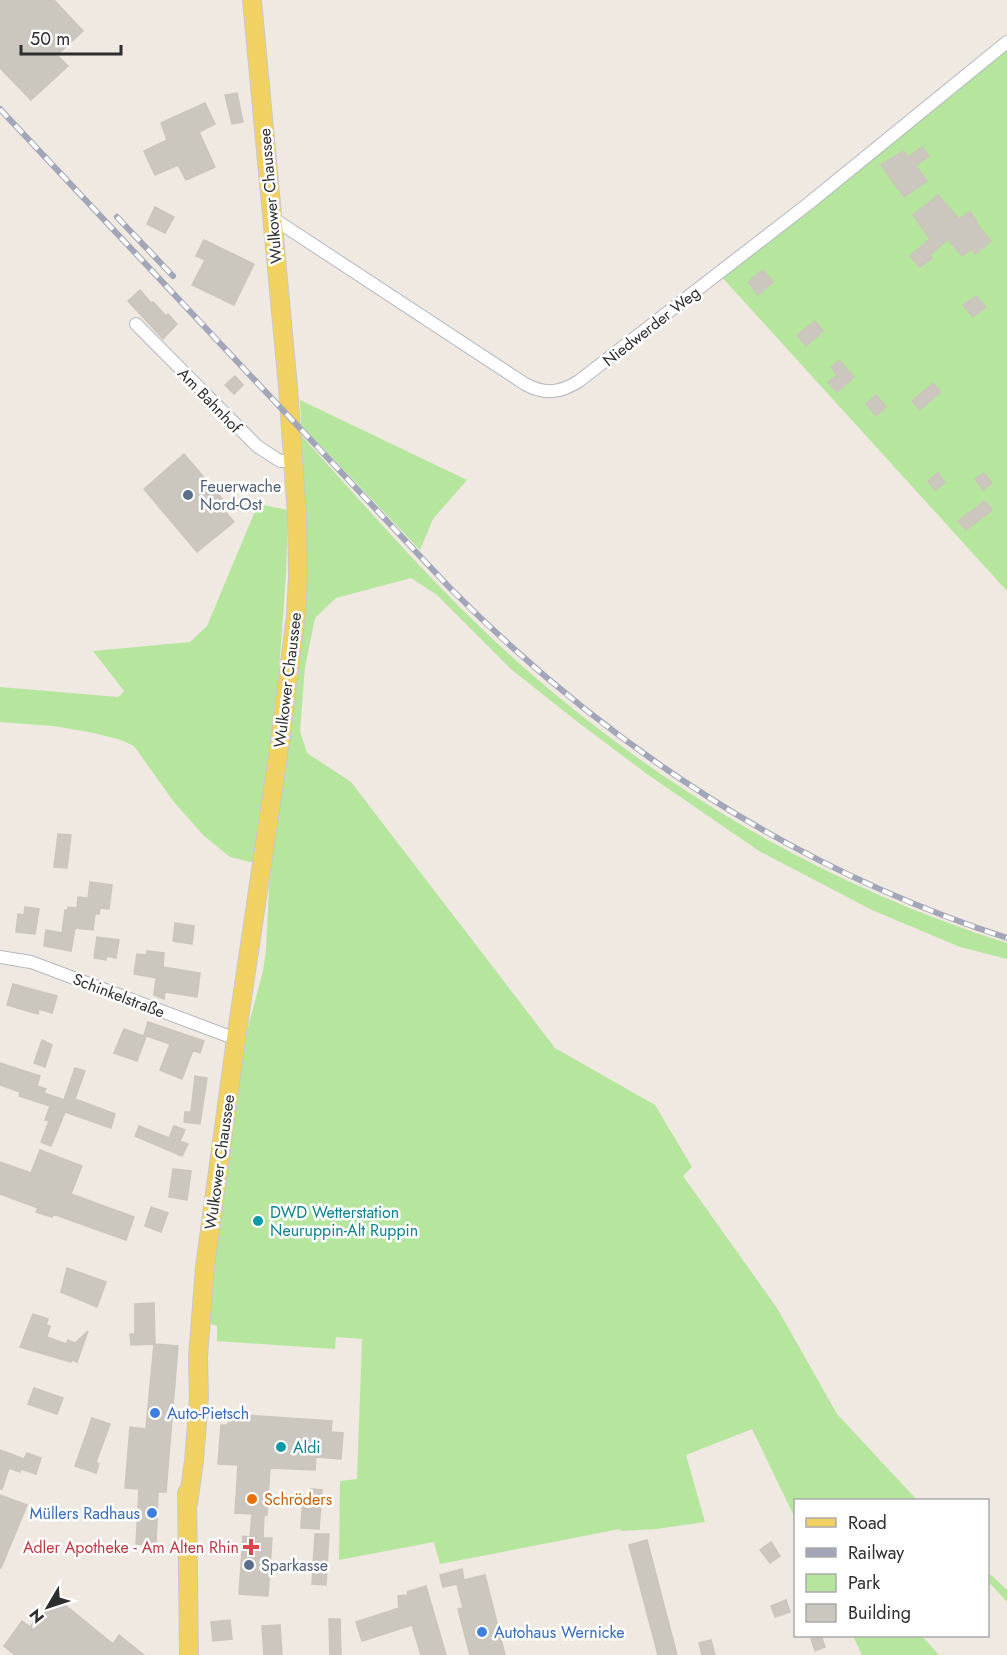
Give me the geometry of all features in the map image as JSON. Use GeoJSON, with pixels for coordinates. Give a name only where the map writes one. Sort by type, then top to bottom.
{"type":"FeatureCollection","features":[{"type":"Feature","properties":{"kind":"main road","name":"Wulkower Chaussee"},"geometry":{"type":"LineString","coordinates":[[189,1655],[188,1504],[199,1397],[198,1357],[205,1267],[280,742],[296,615],[298,577],[288,387],[252,0]]}},
{"type":"Feature","properties":{"kind":"street","name":"Niedwerder Weg"},"geometry":{"type":"LineString","coordinates":[[271,216],[525,384],[543,392],[559,392],[579,381],[808,204],[1006,43]]}},
{"type":"Feature","properties":{"kind":"street","name":"Am Bahnhof"},"geometry":{"type":"LineString","coordinates":[[136,324],[256,446],[280,460],[293,460]]}},
{"type":"Feature","properties":{"kind":"street","name":"Schinkelstraße"},"geometry":{"type":"LineString","coordinates":[[0,957],[31,962],[236,1040]]}},
{"type":"Feature","properties":{"kind":"green space"},"geometry":{"type":"Polygon","coordinates":[[[1007,45],[1007,591],[720,275],[1007,45]]]}},
{"type":"Feature","properties":{"kind":"green space"},"geometry":{"type":"Polygon","coordinates":[[[300,400],[467,480],[433,519],[420,550],[301,425],[300,400]]]}},
{"type":"Feature","properties":{"kind":"green space"},"geometry":{"type":"Polygon","coordinates":[[[301,435],[403,548],[482,629],[565,702],[622,746],[681,788],[743,826],[806,860],[872,892],[1007,943],[1007,959],[960,947],[872,910],[759,851],[647,774],[579,723],[512,670],[437,595],[411,578],[336,598],[315,618],[305,667],[300,731],[307,753],[351,782],[555,1048],[655,1105],[692,1167],[683,1176],[777,1308],[837,1414],[916,1499],[794,1499],[794,1516],[752,1429],[686,1455],[705,1522],[656,1529],[621,1531],[620,1529],[440,1564],[434,1542],[339,1560],[340,1481],[357,1479],[362,1339],[336,1337],[335,1349],[217,1341],[217,1326],[208,1323],[220,1189],[244,1042],[263,971],[266,950],[270,867],[306,586],[307,552],[301,435]]]}},
{"type":"Feature","properties":{"kind":"green space"},"geometry":{"type":"Polygon","coordinates":[[[258,504],[288,510],[286,575],[274,740],[254,863],[230,857],[203,835],[174,802],[134,746],[94,733],[54,726],[0,722],[0,687],[118,697],[124,691],[93,651],[190,642],[207,626],[258,504]]]}},
{"type":"Feature","properties":{"kind":"green space"},"geometry":{"type":"Polygon","coordinates":[[[989,1573],[1007,1590],[1007,1602],[989,1582],[989,1573]]]}},
{"type":"Feature","properties":{"kind":"green space"},"geometry":{"type":"Polygon","coordinates":[[[853,1637],[923,1637],[939,1655],[862,1655],[853,1637]]]}},
{"type":"Feature","properties":{"kind":"building"},"geometry":{"type":"Polygon","coordinates":[[[0,0],[54,0],[83,31],[57,55],[68,66],[31,100],[0,68],[0,0]]]}},
{"type":"Feature","properties":{"kind":"building"},"geometry":{"type":"Polygon","coordinates":[[[237,93],[243,122],[232,124],[225,95],[237,93]]]}},
{"type":"Feature","properties":{"kind":"building"},"geometry":{"type":"Polygon","coordinates":[[[205,103],[215,124],[199,132],[215,167],[186,180],[178,165],[155,175],[144,151],[167,140],[161,123],[205,103]]]}},
{"type":"Feature","properties":{"kind":"building"},"geometry":{"type":"Polygon","coordinates":[[[922,147],[929,156],[916,166],[927,181],[904,197],[881,165],[903,151],[908,157],[922,147]]]}},
{"type":"Feature","properties":{"kind":"building"},"geometry":{"type":"Polygon","coordinates":[[[938,195],[959,219],[970,211],[976,223],[991,241],[975,254],[972,249],[962,256],[948,239],[930,255],[932,258],[920,267],[910,256],[930,239],[913,215],[938,195]]]}},
{"type":"Feature","properties":{"kind":"building"},"geometry":{"type":"Polygon","coordinates":[[[155,207],[174,217],[165,233],[147,224],[155,207]]]}},
{"type":"Feature","properties":{"kind":"building"},"geometry":{"type":"Polygon","coordinates":[[[204,240],[254,264],[234,305],[192,285],[205,260],[196,256],[204,240]]]}},
{"type":"Feature","properties":{"kind":"building"},"geometry":{"type":"Polygon","coordinates":[[[763,270],[773,282],[758,295],[748,282],[763,270]]]}},
{"type":"Feature","properties":{"kind":"building"},"geometry":{"type":"Polygon","coordinates":[[[140,290],[151,303],[153,302],[166,316],[168,314],[177,324],[163,339],[128,301],[140,290]]]}},
{"type":"Feature","properties":{"kind":"building"},"geometry":{"type":"Polygon","coordinates":[[[976,296],[986,307],[973,317],[963,305],[976,296]]]}},
{"type":"Feature","properties":{"kind":"building"},"geometry":{"type":"Polygon","coordinates":[[[815,321],[823,331],[806,346],[797,335],[815,321]]]}},
{"type":"Feature","properties":{"kind":"building"},"geometry":{"type":"Polygon","coordinates":[[[839,360],[854,377],[837,392],[828,382],[837,375],[831,367],[839,360]]]}},
{"type":"Feature","properties":{"kind":"building"},"geometry":{"type":"Polygon","coordinates":[[[235,376],[243,385],[234,394],[225,385],[235,376]]]}},
{"type":"Feature","properties":{"kind":"building"},"geometry":{"type":"Polygon","coordinates":[[[933,383],[941,392],[920,410],[912,401],[933,383]]]}},
{"type":"Feature","properties":{"kind":"building"},"geometry":{"type":"Polygon","coordinates":[[[876,395],[886,407],[876,416],[866,404],[876,395]]]}},
{"type":"Feature","properties":{"kind":"building"},"geometry":{"type":"Polygon","coordinates":[[[184,454],[223,500],[219,504],[234,522],[197,552],[144,489],[184,454]]]}},
{"type":"Feature","properties":{"kind":"building"},"geometry":{"type":"Polygon","coordinates":[[[938,473],[945,483],[935,490],[928,481],[938,473]]]}},
{"type":"Feature","properties":{"kind":"building"},"geometry":{"type":"Polygon","coordinates":[[[984,473],[992,483],[983,490],[975,479],[984,473]]]}},
{"type":"Feature","properties":{"kind":"building"},"geometry":{"type":"Polygon","coordinates":[[[985,501],[992,510],[966,530],[958,521],[985,501]]]}},
{"type":"Feature","properties":{"kind":"building"},"geometry":{"type":"Polygon","coordinates":[[[58,834],[71,835],[67,868],[54,867],[58,834]]]}},
{"type":"Feature","properties":{"kind":"building"},"geometry":{"type":"Polygon","coordinates":[[[90,882],[112,885],[109,909],[100,908],[99,914],[95,914],[93,930],[75,928],[71,951],[44,946],[46,930],[62,933],[65,910],[68,910],[68,907],[77,908],[78,897],[88,898],[90,882]]]}},
{"type":"Feature","properties":{"kind":"building"},"geometry":{"type":"Polygon","coordinates":[[[25,907],[39,909],[35,934],[16,932],[18,914],[24,915],[25,907]]]}},
{"type":"Feature","properties":{"kind":"building"},"geometry":{"type":"Polygon","coordinates":[[[175,923],[194,926],[192,944],[173,941],[175,923]]]}},
{"type":"Feature","properties":{"kind":"building"},"geometry":{"type":"Polygon","coordinates":[[[97,937],[119,940],[116,958],[107,956],[106,960],[94,958],[97,937]]]}},
{"type":"Feature","properties":{"kind":"building"},"geometry":{"type":"Polygon","coordinates":[[[147,951],[164,953],[163,967],[200,973],[197,997],[165,992],[164,999],[154,995],[156,978],[134,974],[137,954],[147,955],[147,951]]]}},
{"type":"Feature","properties":{"kind":"building"},"geometry":{"type":"Polygon","coordinates":[[[13,984],[57,996],[52,1013],[39,1009],[38,1014],[7,1005],[13,984]]]}},
{"type":"Feature","properties":{"kind":"building"},"geometry":{"type":"Polygon","coordinates":[[[148,1022],[204,1041],[200,1053],[193,1050],[182,1079],[160,1070],[170,1044],[144,1035],[148,1022]]]}},
{"type":"Feature","properties":{"kind":"building"},"geometry":{"type":"Polygon","coordinates":[[[124,1029],[146,1037],[137,1061],[114,1053],[124,1029]]]}},
{"type":"Feature","properties":{"kind":"building"},"geometry":{"type":"Polygon","coordinates":[[[42,1040],[52,1045],[45,1067],[34,1063],[42,1040]]]}},
{"type":"Feature","properties":{"kind":"building"},"geometry":{"type":"Polygon","coordinates":[[[0,1063],[40,1076],[37,1086],[46,1089],[44,1093],[64,1100],[75,1068],[85,1071],[75,1099],[115,1114],[111,1128],[65,1112],[51,1146],[41,1142],[49,1121],[45,1120],[50,1106],[19,1096],[20,1092],[0,1085],[0,1063]]]}},
{"type":"Feature","properties":{"kind":"building"},"geometry":{"type":"Polygon","coordinates":[[[195,1076],[207,1078],[200,1124],[184,1122],[185,1112],[191,1112],[195,1076]]]}},
{"type":"Feature","properties":{"kind":"building"},"geometry":{"type":"Polygon","coordinates":[[[139,1126],[169,1138],[174,1126],[185,1130],[180,1141],[188,1144],[182,1156],[135,1136],[139,1126]]]}},
{"type":"Feature","properties":{"kind":"building"},"geometry":{"type":"Polygon","coordinates":[[[40,1150],[82,1166],[71,1194],[134,1217],[126,1240],[53,1214],[52,1217],[36,1212],[38,1208],[0,1194],[0,1162],[31,1173],[40,1150]]]}},
{"type":"Feature","properties":{"kind":"building"},"geometry":{"type":"Polygon","coordinates":[[[173,1169],[191,1171],[187,1200],[169,1197],[173,1169]]]}},
{"type":"Feature","properties":{"kind":"building"},"geometry":{"type":"Polygon","coordinates":[[[151,1207],[168,1213],[161,1232],[145,1226],[151,1207]]]}},
{"type":"Feature","properties":{"kind":"building"},"geometry":{"type":"Polygon","coordinates":[[[67,1268],[106,1282],[97,1307],[61,1292],[67,1268]]]}},
{"type":"Feature","properties":{"kind":"building"},"geometry":{"type":"Polygon","coordinates":[[[154,1303],[155,1344],[178,1346],[166,1492],[158,1492],[156,1545],[136,1544],[139,1489],[125,1488],[130,1427],[146,1429],[154,1344],[131,1345],[130,1334],[135,1334],[135,1304],[154,1303]]]}},
{"type":"Feature","properties":{"kind":"building"},"geometry":{"type":"Polygon","coordinates":[[[33,1314],[48,1319],[46,1325],[50,1326],[47,1337],[66,1344],[68,1340],[75,1343],[88,1331],[77,1362],[20,1347],[33,1314]]]}},
{"type":"Feature","properties":{"kind":"building"},"geometry":{"type":"Polygon","coordinates":[[[34,1388],[63,1398],[57,1414],[28,1404],[34,1388]]]}},
{"type":"Feature","properties":{"kind":"building","name":"Aldi"},"geometry":{"type":"Polygon","coordinates":[[[229,1414],[332,1421],[331,1432],[343,1433],[341,1459],[316,1457],[315,1470],[270,1468],[263,1538],[272,1538],[268,1596],[239,1594],[243,1536],[250,1537],[252,1514],[235,1513],[238,1465],[218,1464],[221,1425],[228,1425],[229,1414]]]}},
{"type":"Feature","properties":{"kind":"building"},"geometry":{"type":"Polygon","coordinates":[[[92,1418],[110,1424],[96,1462],[99,1464],[96,1473],[75,1466],[92,1418]]]}},
{"type":"Feature","properties":{"kind":"building"},"geometry":{"type":"Polygon","coordinates":[[[0,1450],[24,1459],[27,1453],[41,1458],[36,1474],[9,1468],[2,1489],[0,1489],[0,1450]]]}},
{"type":"Feature","properties":{"kind":"building"},"geometry":{"type":"Polygon","coordinates":[[[311,1489],[322,1490],[319,1529],[301,1528],[303,1496],[311,1496],[311,1489]]]}},
{"type":"Feature","properties":{"kind":"building"},"geometry":{"type":"Polygon","coordinates":[[[0,1495],[27,1505],[1,1568],[0,1568],[0,1495]]]}},
{"type":"Feature","properties":{"kind":"building"},"geometry":{"type":"Polygon","coordinates":[[[315,1534],[329,1534],[326,1585],[312,1584],[315,1534]]]}},
{"type":"Feature","properties":{"kind":"building"},"geometry":{"type":"Polygon","coordinates":[[[647,1540],[677,1655],[658,1655],[629,1545],[647,1540]]]}},
{"type":"Feature","properties":{"kind":"building"},"geometry":{"type":"Polygon","coordinates":[[[771,1542],[780,1556],[770,1563],[760,1550],[771,1542]]]}},
{"type":"Feature","properties":{"kind":"building","name":"Autohaus Wernicke"},"geometry":{"type":"Polygon","coordinates":[[[462,1569],[464,1580],[485,1575],[505,1655],[470,1655],[458,1609],[463,1608],[457,1584],[443,1587],[440,1575],[462,1569]]]}},
{"type":"Feature","properties":{"kind":"building"},"geometry":{"type":"Polygon","coordinates":[[[426,1586],[446,1655],[421,1655],[412,1625],[362,1641],[356,1622],[399,1608],[398,1596],[408,1595],[407,1592],[426,1586]]]}},
{"type":"Feature","properties":{"kind":"building"},"geometry":{"type":"Polygon","coordinates":[[[54,1596],[113,1644],[119,1635],[144,1655],[15,1655],[4,1646],[22,1621],[30,1627],[54,1596]]]}},
{"type":"Feature","properties":{"kind":"building"},"geometry":{"type":"Polygon","coordinates":[[[786,1600],[790,1612],[775,1617],[771,1606],[786,1600]]]}},
{"type":"Feature","properties":{"kind":"building"},"geometry":{"type":"Polygon","coordinates":[[[329,1619],[340,1619],[341,1655],[330,1655],[329,1619]]]}},
{"type":"Feature","properties":{"kind":"building"},"geometry":{"type":"Polygon","coordinates":[[[230,1620],[232,1639],[213,1641],[211,1622],[230,1620]]]}},
{"type":"Feature","properties":{"kind":"building"},"geometry":{"type":"Polygon","coordinates":[[[280,1625],[282,1654],[264,1655],[262,1626],[280,1625]]]}},
{"type":"Feature","properties":{"kind":"building"},"geometry":{"type":"Polygon","coordinates":[[[822,1637],[825,1647],[815,1651],[811,1639],[822,1637]]]}},
{"type":"Feature","properties":{"kind":"building"},"geometry":{"type":"Polygon","coordinates":[[[711,1640],[715,1655],[702,1655],[699,1643],[711,1640]]]}},
{"type":"Feature","properties":{"kind":"railway"},"geometry":{"type":"LineString","coordinates":[[0,109],[449,587],[573,700],[639,750],[707,796],[778,838],[851,876],[928,909],[1007,938]]}},
{"type":"Feature","properties":{"kind":"railway"},"geometry":{"type":"LineString","coordinates":[[117,217],[173,276]]}},
{"type":"Feature","properties":{"kind":"place","name":"Feuerwache Nord-Ost"},"geometry":{"type":"Point","coordinates":[188,495]}},
{"type":"Feature","properties":{"kind":"place","name":"DWD Wetterstation Neuruppin-Alt Ruppin"},"geometry":{"type":"Point","coordinates":[258,1221]}},
{"type":"Feature","properties":{"kind":"place","name":"Auto-Pietsch"},"geometry":{"type":"Point","coordinates":[155,1413]}},
{"type":"Feature","properties":{"kind":"place","name":"Aldi"},"geometry":{"type":"Point","coordinates":[281,1447]}},
{"type":"Feature","properties":{"kind":"place","name":"Schröders"},"geometry":{"type":"Point","coordinates":[252,1499]}},
{"type":"Feature","properties":{"kind":"place","name":"Müllers Radhaus"},"geometry":{"type":"Point","coordinates":[152,1513]}},
{"type":"Feature","properties":{"kind":"place","name":"Adler Apotheke - Am Alten Rhin"},"geometry":{"type":"Point","coordinates":[251,1547]}},
{"type":"Feature","properties":{"kind":"place","name":"Sparkasse"},"geometry":{"type":"Point","coordinates":[249,1565]}},
{"type":"Feature","properties":{"kind":"place","name":"Autohaus Wernicke"},"geometry":{"type":"Point","coordinates":[482,1632]}}]}
